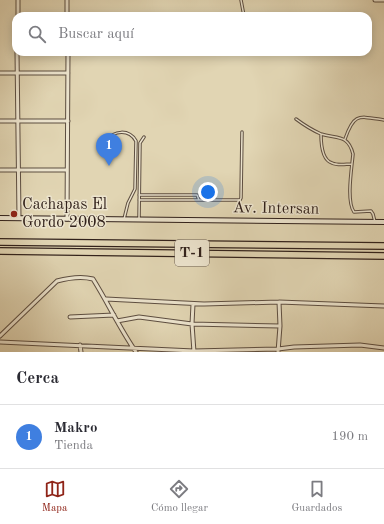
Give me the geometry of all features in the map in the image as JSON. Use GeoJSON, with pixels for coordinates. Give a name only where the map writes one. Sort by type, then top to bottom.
{"type":"FeatureCollection","features":[{"type":"Feature","properties":{"kind":"highway","name":"T-1"},"geometry":{"type":"LineString","coordinates":[[0,242],[384,246]]}},
{"type":"Feature","properties":{"kind":"highway","name":"T-1"},"geometry":{"type":"LineString","coordinates":[[0,251],[384,256]]}},
{"type":"Feature","properties":{"kind":"street"},"geometry":{"type":"LineString","coordinates":[[18,0],[18,12]]}},
{"type":"Feature","properties":{"kind":"street"},"geometry":{"type":"LineString","coordinates":[[67,0],[67,12]]}},
{"type":"Feature","properties":{"kind":"street"},"geometry":{"type":"LineString","coordinates":[[375,0],[384,0]]}},
{"type":"Feature","properties":{"kind":"street"},"geometry":{"type":"LineString","coordinates":[[17,56],[19,218]]}},
{"type":"Feature","properties":{"kind":"street"},"geometry":{"type":"LineString","coordinates":[[67,219],[68,56]]}},
{"type":"Feature","properties":{"kind":"street"},"geometry":{"type":"LineString","coordinates":[[0,73],[68,73]]}},
{"type":"Feature","properties":{"kind":"street"},"geometry":{"type":"LineString","coordinates":[[0,121],[68,121]]}},
{"type":"Feature","properties":{"kind":"street"},"geometry":{"type":"LineString","coordinates":[[0,170],[67,170]]}},
{"type":"Feature","properties":{"kind":"street","name":"Av. Intersan"},"geometry":{"type":"LineString","coordinates":[[0,218],[384,222]]}},
{"type":"Feature","properties":{"kind":"street"},"geometry":{"type":"LineString","coordinates":[[0,336],[57,281],[67,279],[93,279],[136,352]]}},
{"type":"Feature","properties":{"kind":"street"},"geometry":{"type":"LineString","coordinates":[[106,299],[193,304],[279,302],[384,306]]}},
{"type":"Feature","properties":{"kind":"street"},"geometry":{"type":"LineString","coordinates":[[278,351],[280,326],[279,302]]}},
{"type":"Feature","properties":{"kind":"street"},"geometry":{"type":"LineString","coordinates":[[193,304],[192,324],[194,352]]}},
{"type":"Feature","properties":{"kind":"street"},"geometry":{"type":"LineString","coordinates":[[70,317],[114,315]]}},
{"type":"Feature","properties":{"kind":"street"},"geometry":{"type":"LineString","coordinates":[[117,321],[139,317],[192,324],[280,326]]}},
{"type":"Feature","properties":{"kind":"street"},"geometry":{"type":"LineString","coordinates":[[0,342],[194,352],[278,351],[294,347],[360,345],[384,348]]}},
{"type":"Feature","properties":{"kind":"street"},"geometry":{"type":"LineString","coordinates":[[80,345],[82,352]]}},
{"type":"Feature","properties":{"kind":"street"},"geometry":{"type":"LineString","coordinates":[[336,346],[336,352]]}},
{"type":"Feature","properties":{"kind":"lane"},"geometry":{"type":"LineString","coordinates":[[242,0],[244,12]]}},
{"type":"Feature","properties":{"kind":"lane"},"geometry":{"type":"LineString","coordinates":[[345,139],[353,121],[357,118],[384,120]]}},
{"type":"Feature","properties":{"kind":"lane"},"geometry":{"type":"LineString","coordinates":[[296,119],[321,134],[345,139],[351,147],[353,154],[350,199],[352,209],[354,212],[371,211],[375,222]]}},
{"type":"Feature","properties":{"kind":"lane"},"geometry":{"type":"LineString","coordinates":[[106,141],[110,135],[120,132],[129,134],[136,141],[135,189],[128,203],[124,219]]}},
{"type":"Feature","properties":{"kind":"lane"},"geometry":{"type":"LineString","coordinates":[[140,200],[240,199],[242,132]]}},
{"type":"Feature","properties":{"kind":"lane"},"geometry":{"type":"LineString","coordinates":[[321,134],[322,146],[326,159],[330,163],[352,164]]}},
{"type":"Feature","properties":{"kind":"lane"},"geometry":{"type":"LineString","coordinates":[[139,220],[140,144],[144,137]]}},
{"type":"Feature","properties":{"kind":"lane"},"geometry":{"type":"LineString","coordinates":[[140,195],[197,195],[199,200]]}},
{"type":"Feature","properties":{"kind":"place","name":"Makro"},"geometry":{"type":"Point","coordinates":[109,166]}},
{"type":"Feature","properties":{"kind":"place","name":"Cachapas El Gordo 2008"},"geometry":{"type":"Point","coordinates":[14,214]}}]}
